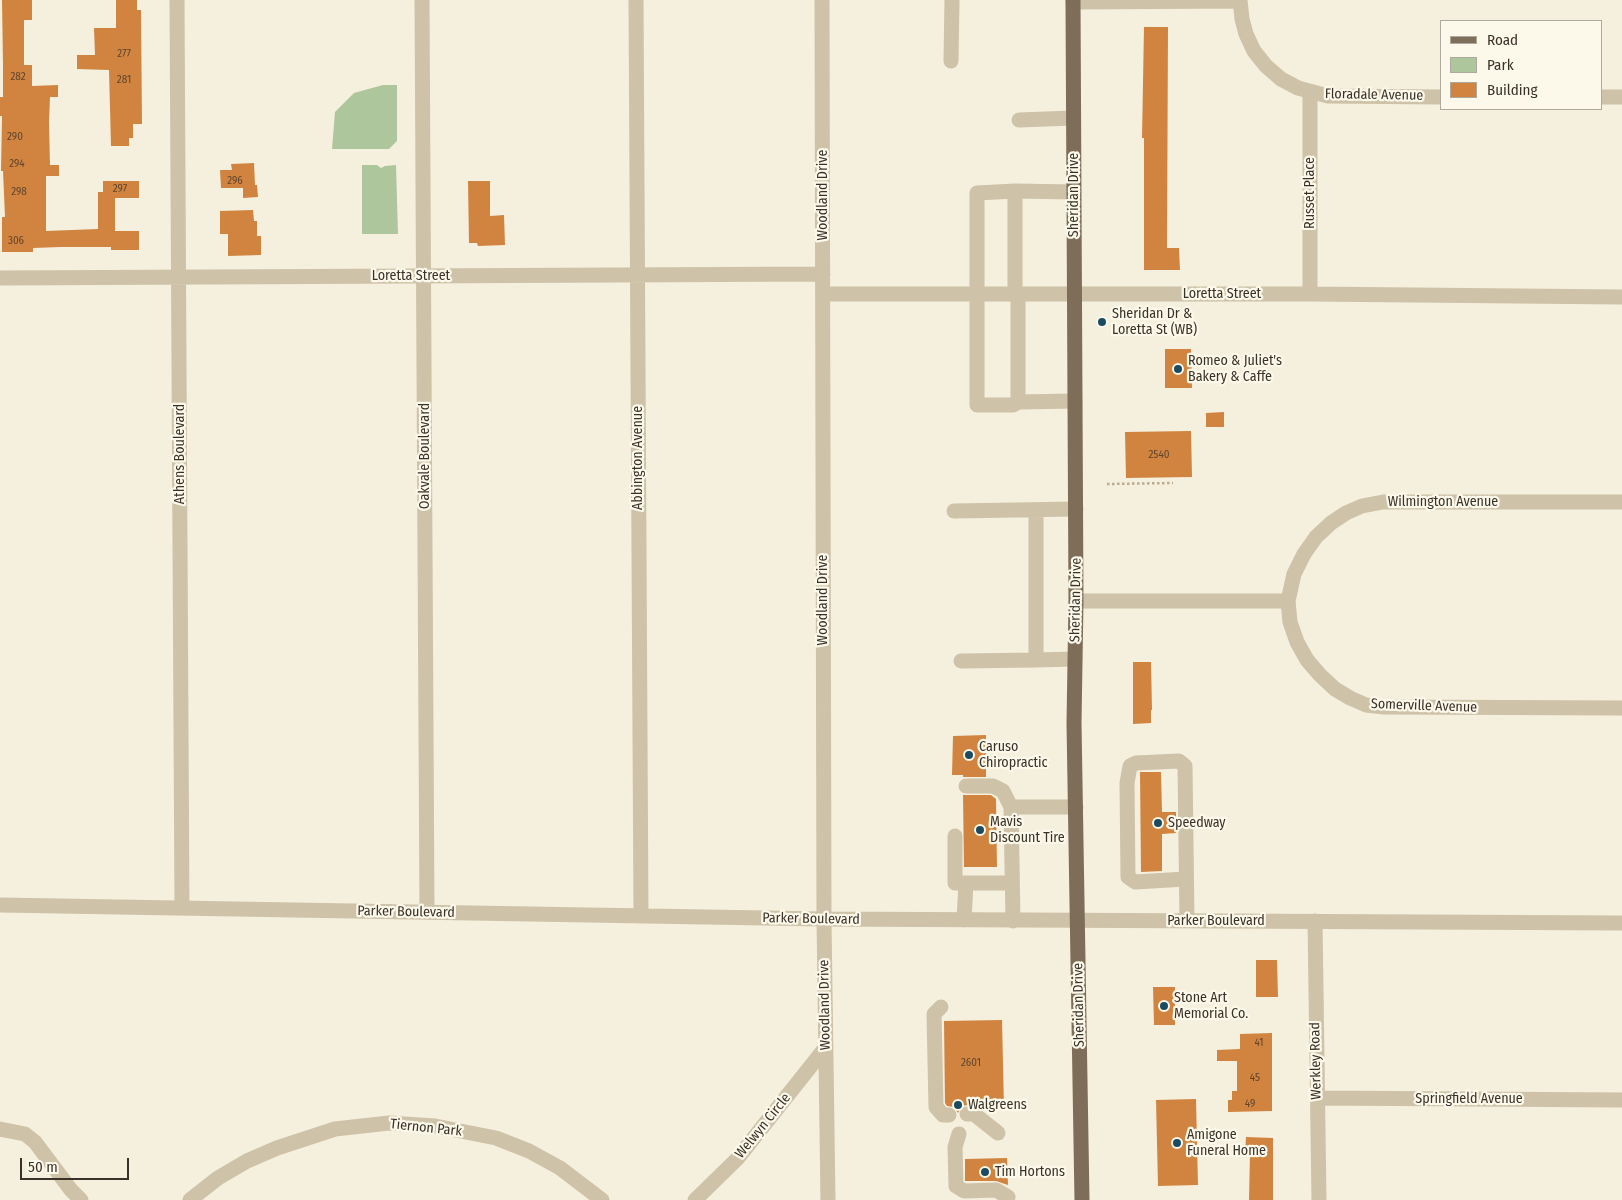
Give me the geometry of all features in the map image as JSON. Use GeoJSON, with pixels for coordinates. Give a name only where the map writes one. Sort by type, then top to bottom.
{"type":"FeatureCollection","features":[{"type":"Feature","properties":{"kind":"main road","name":"Sheridan Drive"},"geometry":{"type":"LineString","coordinates":[[1072,1],[1076,807],[1082,1200]]}},
{"type":"Feature","properties":{"kind":"street","name":"Athens Boulevard"},"geometry":{"type":"LineString","coordinates":[[177,0],[182,908]]}},
{"type":"Feature","properties":{"kind":"street","name":"Oakvale Boulevard"},"geometry":{"type":"LineString","coordinates":[[422,0],[427,912]]}},
{"type":"Feature","properties":{"kind":"street","name":"Abbington Avenue"},"geometry":{"type":"LineString","coordinates":[[636,0],[641,916]]}},
{"type":"Feature","properties":{"kind":"street","name":"Woodland Drive"},"geometry":{"type":"LineString","coordinates":[[822,0],[824,920],[828,1200]]}},
{"type":"Feature","properties":{"kind":"street"},"geometry":{"type":"LineString","coordinates":[[951,61],[952,0]]}},
{"type":"Feature","properties":{"kind":"street"},"geometry":{"type":"LineString","coordinates":[[1072,1],[1240,1]]}},
{"type":"Feature","properties":{"kind":"street","name":"Floradale Avenue"},"geometry":{"type":"LineString","coordinates":[[1240,1],[1246,34],[1254,51],[1280,79],[1298,88],[1310,93],[1328,96],[1440,96]]}},
{"type":"Feature","properties":{"kind":"street","name":"Russet Place"},"geometry":{"type":"LineString","coordinates":[[1310,93],[1310,294]]}},
{"type":"Feature","properties":{"kind":"street"},"geometry":{"type":"LineString","coordinates":[[1602,97],[1622,97]]}},
{"type":"Feature","properties":{"kind":"street"},"geometry":{"type":"LineString","coordinates":[[1019,120],[1073,118]]}},
{"type":"Feature","properties":{"kind":"street"},"geometry":{"type":"LineString","coordinates":[[1016,191],[1018,402]]}},
{"type":"Feature","properties":{"kind":"street"},"geometry":{"type":"LineString","coordinates":[[1074,192],[1016,191],[977,193],[977,405],[1075,401]]}},
{"type":"Feature","properties":{"kind":"street","name":"Loretta Street"},"geometry":{"type":"LineString","coordinates":[[0,278],[823,274]]}},
{"type":"Feature","properties":{"kind":"street","name":"Loretta Street"},"geometry":{"type":"LineString","coordinates":[[823,294],[1310,294],[1622,297]]}},
{"type":"Feature","properties":{"kind":"street","name":"Wilmington Avenue"},"geometry":{"type":"LineString","coordinates":[[1288,602],[1294,574],[1304,554],[1316,537],[1331,523],[1346,513],[1362,506],[1383,502],[1622,502]]}},
{"type":"Feature","properties":{"kind":"street"},"geometry":{"type":"LineString","coordinates":[[954,511],[1076,509]]}},
{"type":"Feature","properties":{"kind":"street"},"geometry":{"type":"LineString","coordinates":[[1036,510],[1036,660]]}},
{"type":"Feature","properties":{"kind":"street"},"geometry":{"type":"LineString","coordinates":[[1076,602],[1288,602]]}},
{"type":"Feature","properties":{"kind":"street","name":"Somerville Avenue"},"geometry":{"type":"LineString","coordinates":[[1288,602],[1290,622],[1297,642],[1307,660],[1335,689],[1366,705],[1384,707],[1622,708]]}},
{"type":"Feature","properties":{"kind":"street"},"geometry":{"type":"LineString","coordinates":[[961,661],[1075,660]]}},
{"type":"Feature","properties":{"kind":"street"},"geometry":{"type":"LineString","coordinates":[[1186,880],[1135,882],[1128,877],[1127,783],[1130,766],[1136,763],[1179,761],[1185,766],[1187,921]]}},
{"type":"Feature","properties":{"kind":"street"},"geometry":{"type":"LineString","coordinates":[[966,786],[993,786],[1002,790],[1010,807],[1012,921]]}},
{"type":"Feature","properties":{"kind":"street"},"geometry":{"type":"LineString","coordinates":[[1010,807],[1076,807]]}},
{"type":"Feature","properties":{"kind":"street"},"geometry":{"type":"LineString","coordinates":[[955,836],[955,883],[1012,882]]}},
{"type":"Feature","properties":{"kind":"street"},"geometry":{"type":"LineString","coordinates":[[964,920],[966,883]]}},
{"type":"Feature","properties":{"kind":"street","name":"Parker Boulevard"},"geometry":{"type":"LineString","coordinates":[[0,905],[824,920],[1622,923]]}},
{"type":"Feature","properties":{"kind":"street","name":"Werkley Road"},"geometry":{"type":"LineString","coordinates":[[1315,921],[1319,1200]]}},
{"type":"Feature","properties":{"kind":"street"},"geometry":{"type":"LineString","coordinates":[[941,1007],[934,1014],[936,1107],[943,1115],[949,1115]]}},
{"type":"Feature","properties":{"kind":"street","name":"Welwyn Circle"},"geometry":{"type":"LineString","coordinates":[[695,1200],[737,1159],[826,1047]]}},
{"type":"Feature","properties":{"kind":"street","name":"Springfield Avenue"},"geometry":{"type":"LineString","coordinates":[[1317,1098],[1622,1100]]}},
{"type":"Feature","properties":{"kind":"street"},"geometry":{"type":"LineString","coordinates":[[967,1114],[974,1114],[998,1133]]}},
{"type":"Feature","properties":{"kind":"street","name":"Tiernon Park"},"geometry":{"type":"LineString","coordinates":[[190,1200],[218,1178],[277,1148],[334,1129],[389,1123],[435,1126],[496,1138],[529,1151],[560,1168],[602,1200]]}},
{"type":"Feature","properties":{"kind":"street"},"geometry":{"type":"LineString","coordinates":[[0,1129],[25,1134],[35,1142],[71,1190],[81,1200]]}},
{"type":"Feature","properties":{"kind":"street"},"geometry":{"type":"LineString","coordinates":[[960,1134],[955,1147],[956,1186],[964,1191],[996,1190],[1008,1197]]}},
{"type":"Feature","properties":{"kind":"path"},"geometry":{"type":"LineString","coordinates":[[1107,484],[1173,484]]}},
{"type":"Feature","properties":{"kind":"green space"},"geometry":{"type":"Polygon","coordinates":[[[383,85],[397,85],[397,141],[389,149],[332,149],[335,112],[354,93],[383,85]]]}},
{"type":"Feature","properties":{"kind":"green space"},"geometry":{"type":"Polygon","coordinates":[[[362,165],[377,165],[381,168],[396,165],[398,234],[362,234],[362,165]]]}},
{"type":"Feature","properties":{"kind":"building"},"geometry":{"type":"Polygon","coordinates":[[[2,0],[32,0],[32,20],[24,20],[24,65],[32,65],[32,86],[58,85],[58,97],[50,97],[49,122],[50,165],[59,165],[59,176],[46,176],[46,231],[98,229],[98,192],[103,192],[103,181],[139,181],[139,198],[115,198],[115,231],[139,231],[139,250],[111,250],[111,247],[60,247],[33,248],[33,252],[2,252],[2,217],[5,217],[3,171],[1,171],[2,116],[0,116],[0,97],[3,97],[2,0]]]}},
{"type":"Feature","properties":{"kind":"building"},"geometry":{"type":"Polygon","coordinates":[[[116,0],[137,0],[137,10],[141,10],[142,124],[133,124],[133,138],[129,138],[129,146],[111,146],[109,70],[77,69],[77,55],[95,55],[94,28],[116,28],[116,0]]]}},
{"type":"Feature","properties":{"kind":"building"},"geometry":{"type":"Polygon","coordinates":[[[1144,27],[1168,27],[1167,248],[1179,248],[1180,270],[1144,270],[1144,138],[1142,138],[1144,27]]]}},
{"type":"Feature","properties":{"kind":"building"},"geometry":{"type":"Polygon","coordinates":[[[254,163],[255,185],[257,185],[258,197],[243,198],[243,188],[221,188],[220,170],[232,170],[231,164],[254,163]]]}},
{"type":"Feature","properties":{"kind":"building"},"geometry":{"type":"Polygon","coordinates":[[[468,181],[490,181],[490,216],[504,215],[505,245],[478,246],[477,243],[469,243],[468,181]]]}},
{"type":"Feature","properties":{"kind":"building"},"geometry":{"type":"Polygon","coordinates":[[[253,210],[254,221],[257,221],[257,236],[261,236],[261,255],[228,256],[228,234],[220,234],[220,211],[253,210]]]}},
{"type":"Feature","properties":{"kind":"building","name":"Romeo & Juliet's Bakery & Caffe"},"geometry":{"type":"Polygon","coordinates":[[[1165,349],[1191,349],[1192,388],[1165,388],[1165,349]]]}},
{"type":"Feature","properties":{"kind":"building"},"geometry":{"type":"Polygon","coordinates":[[[1224,412],[1224,427],[1206,427],[1206,413],[1224,412]]]}},
{"type":"Feature","properties":{"kind":"building"},"geometry":{"type":"Polygon","coordinates":[[[1191,431],[1192,477],[1126,478],[1125,432],[1191,431]]]}},
{"type":"Feature","properties":{"kind":"building"},"geometry":{"type":"Polygon","coordinates":[[[1133,662],[1151,662],[1151,723],[1133,724],[1133,662]]]}},
{"type":"Feature","properties":{"kind":"building","name":"Caruso Chiropractic"},"geometry":{"type":"Polygon","coordinates":[[[986,735],[986,777],[952,775],[953,736],[986,735]]]}},
{"type":"Feature","properties":{"kind":"building","name":"Speedway"},"geometry":{"type":"Polygon","coordinates":[[[1140,772],[1161,772],[1162,812],[1176,812],[1176,833],[1162,834],[1162,871],[1141,872],[1140,772]]]}},
{"type":"Feature","properties":{"kind":"building","name":"Mavis Discount Tire"},"geometry":{"type":"Polygon","coordinates":[[[963,795],[991,795],[996,799],[997,867],[964,867],[963,795]]]}},
{"type":"Feature","properties":{"kind":"building"},"geometry":{"type":"Polygon","coordinates":[[[1256,960],[1277,960],[1278,997],[1256,997],[1256,960]]]}},
{"type":"Feature","properties":{"kind":"building","name":"Stone Art Memorial Co."},"geometry":{"type":"Polygon","coordinates":[[[1153,987],[1175,987],[1175,1025],[1154,1025],[1153,987]]]}},
{"type":"Feature","properties":{"kind":"building","name":"Walgreens"},"geometry":{"type":"Polygon","coordinates":[[[1002,1020],[1004,1108],[982,1109],[975,1105],[967,1105],[962,1106],[958,1113],[954,1107],[947,1106],[945,1103],[944,1021],[1002,1020]]]}},
{"type":"Feature","properties":{"kind":"building"},"geometry":{"type":"Polygon","coordinates":[[[1272,1033],[1272,1111],[1228,1112],[1228,1100],[1232,1100],[1232,1091],[1237,1091],[1237,1061],[1217,1061],[1217,1050],[1240,1049],[1240,1034],[1272,1033]]]}},
{"type":"Feature","properties":{"kind":"building","name":"Amigone Funeral Home"},"geometry":{"type":"Polygon","coordinates":[[[1196,1099],[1198,1185],[1158,1186],[1156,1100],[1196,1099]]]}},
{"type":"Feature","properties":{"kind":"building"},"geometry":{"type":"Polygon","coordinates":[[[1246,1137],[1273,1138],[1273,1200],[1249,1200],[1250,1154],[1245,1154],[1246,1137]]]}},
{"type":"Feature","properties":{"kind":"building","name":"Tim Hortons"},"geometry":{"type":"Polygon","coordinates":[[[1007,1158],[1008,1185],[996,1181],[965,1181],[965,1159],[1007,1158]]]}},
{"type":"Feature","properties":{"kind":"place","name":"Sheridan Dr & Loretta St (WB)"},"geometry":{"type":"Point","coordinates":[1102,322]}},
{"type":"Feature","properties":{"kind":"place","name":"Romeo & Juliet's Bakery & Caffe"},"geometry":{"type":"Point","coordinates":[1178,369]}},
{"type":"Feature","properties":{"kind":"place","name":"Caruso Chiropractic"},"geometry":{"type":"Point","coordinates":[969,755]}},
{"type":"Feature","properties":{"kind":"place","name":"Speedway"},"geometry":{"type":"Point","coordinates":[1158,823]}},
{"type":"Feature","properties":{"kind":"place","name":"Mavis Discount Tire"},"geometry":{"type":"Point","coordinates":[980,830]}},
{"type":"Feature","properties":{"kind":"place","name":"Stone Art Memorial Co."},"geometry":{"type":"Point","coordinates":[1164,1006]}},
{"type":"Feature","properties":{"kind":"place","name":"Walgreens"},"geometry":{"type":"Point","coordinates":[958,1105]}},
{"type":"Feature","properties":{"kind":"place","name":"Amigone Funeral Home"},"geometry":{"type":"Point","coordinates":[1177,1143]}},
{"type":"Feature","properties":{"kind":"place","name":"Tim Hortons"},"geometry":{"type":"Point","coordinates":[985,1172]}}]}
